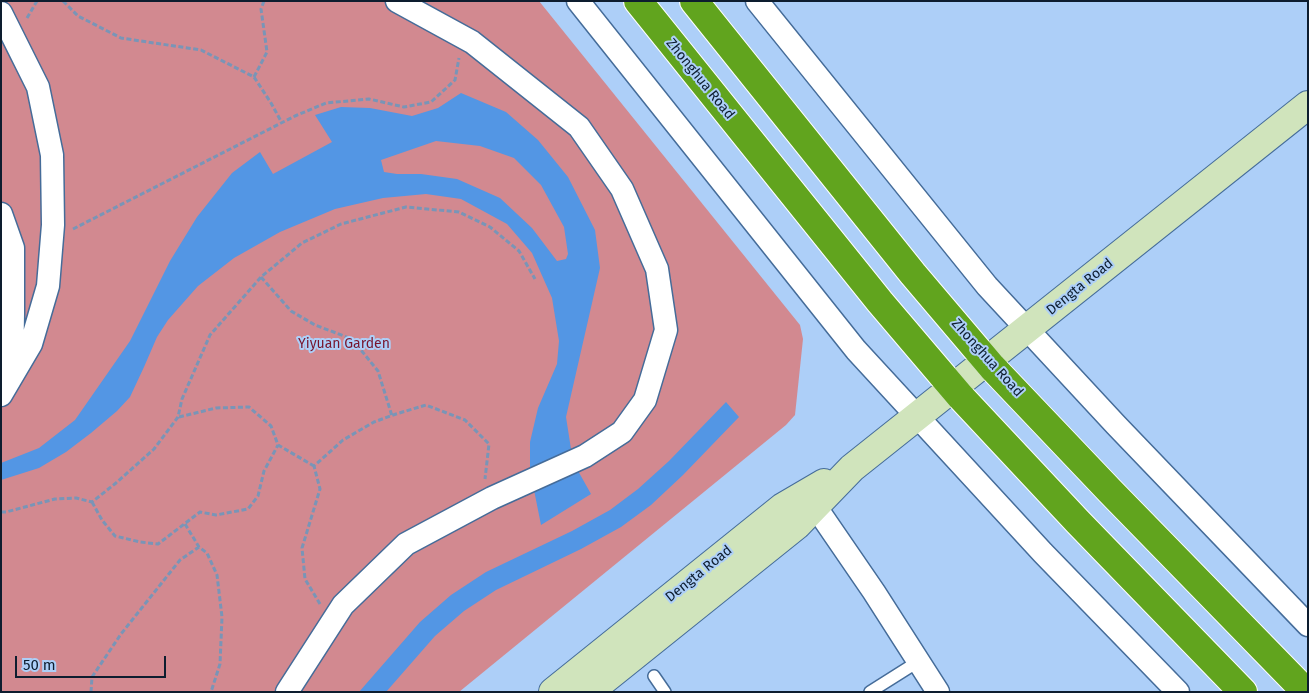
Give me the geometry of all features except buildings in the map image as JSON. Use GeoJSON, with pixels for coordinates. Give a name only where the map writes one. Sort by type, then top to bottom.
{"type":"FeatureCollection","features":[{"type":"Feature","properties":{"kind":"highway","name":"Zhonghua Road"},"geometry":{"type":"LineString","coordinates":[[638,1],[880,302],[953,388],[1078,522],[1244,692]]}},
{"type":"Feature","properties":{"kind":"highway","name":"Zhonghua Road"},"geometry":{"type":"LineString","coordinates":[[694,1],[907,266],[987,361],[1110,491],[1306,692]]}},
{"type":"Feature","properties":{"kind":"street"},"geometry":{"type":"LineString","coordinates":[[287,692],[343,605],[406,544],[480,504],[585,456],[622,432],[645,400],[666,330],[658,269],[622,189],[579,127],[472,42],[396,1]]}},
{"type":"Feature","properties":{"kind":"street"},"geometry":{"type":"LineString","coordinates":[[578,1],[856,350],[1043,552],[1178,692]]}},
{"type":"Feature","properties":{"kind":"street"},"geometry":{"type":"LineString","coordinates":[[757,1],[987,286],[1116,425],[1308,625]]}},
{"type":"Feature","properties":{"kind":"street"},"geometry":{"type":"LineString","coordinates":[[1,13],[38,87],[52,154],[54,225],[48,286],[31,344],[6,386]]}},
{"type":"Feature","properties":{"kind":"street","name":"Dengta Road"},"geometry":{"type":"LineString","coordinates":[[589,692],[797,525],[852,468],[1308,105]]}},
{"type":"Feature","properties":{"kind":"street"},"geometry":{"type":"LineString","coordinates":[[1,214],[13,248],[14,314],[6,386]]}},
{"type":"Feature","properties":{"kind":"street","name":"Dengta Road"},"geometry":{"type":"LineString","coordinates":[[552,692],[782,507],[852,468]]}},
{"type":"Feature","properties":{"kind":"street"},"geometry":{"type":"LineString","coordinates":[[815,506],[874,592],[938,692]]}},
{"type":"Feature","properties":{"kind":"lane"},"geometry":{"type":"LineString","coordinates":[[870,692],[919,661]]}},
{"type":"Feature","properties":{"kind":"lane"},"geometry":{"type":"LineString","coordinates":[[654,676],[665,692]]}},
{"type":"Feature","properties":{"kind":"path"},"geometry":{"type":"LineString","coordinates":[[62,1],[78,16],[121,38],[201,50],[254,77],[282,123]]}},
{"type":"Feature","properties":{"kind":"path"},"geometry":{"type":"LineString","coordinates":[[254,77],[267,52],[261,9],[264,1]]}},
{"type":"Feature","properties":{"kind":"path"},"geometry":{"type":"LineString","coordinates":[[52,240],[282,123],[326,103],[368,99],[404,107],[431,102],[455,80],[464,38]]}},
{"type":"Feature","properties":{"kind":"path"},"geometry":{"type":"LineString","coordinates":[[92,502],[154,449],[178,417],[182,399],[210,335],[261,277],[302,243],[341,224],[406,208],[459,212],[490,227],[519,251],[535,278]]}},
{"type":"Feature","properties":{"kind":"path"},"geometry":{"type":"LineString","coordinates":[[261,277],[290,311],[315,325],[352,339],[378,371],[392,416]]}},
{"type":"Feature","properties":{"kind":"path"},"geometry":{"type":"LineString","coordinates":[[314,466],[343,440],[374,422],[426,405],[465,420],[489,444],[485,483],[480,504]]}},
{"type":"Feature","properties":{"kind":"path"},"geometry":{"type":"LineString","coordinates":[[178,417],[216,408],[249,408],[271,426],[278,445],[314,466],[320,488],[302,548],[305,579],[318,602],[334,619]]}},
{"type":"Feature","properties":{"kind":"path"},"geometry":{"type":"LineString","coordinates":[[1,512],[55,499],[76,498],[92,502],[102,520],[115,536],[158,544],[200,512],[216,514],[248,509],[258,496],[264,471],[278,445]]}},
{"type":"Feature","properties":{"kind":"path"},"geometry":{"type":"LineString","coordinates":[[185,524],[199,547],[207,553],[217,575],[222,617],[220,664],[211,692]]}},
{"type":"Feature","properties":{"kind":"path"},"geometry":{"type":"LineString","coordinates":[[91,692],[92,678],[121,634],[180,560],[199,547]]}},
{"type":"Feature","properties":{"kind":"green space","name":"Yiyuan Garden"},"geometry":{"type":"Polygon","coordinates":[[[1,1],[539,1],[800,325],[803,339],[795,415],[786,425],[459,692],[1,692],[1,1]]]}},
{"type":"Feature","properties":{"kind":"water"},"geometry":{"type":"Polygon","coordinates":[[[461,93],[506,112],[538,140],[568,177],[595,230],[600,268],[566,417],[571,449],[530,469],[530,442],[538,408],[557,364],[559,341],[552,298],[532,253],[507,224],[461,199],[426,194],[383,198],[335,209],[280,232],[234,258],[198,286],[168,320],[157,337],[130,397],[117,411],[66,452],[39,468],[1,480],[1,463],[39,448],[75,420],[130,341],[170,261],[197,217],[232,173],[260,152],[273,174],[332,142],[315,115],[341,107],[370,108],[412,116],[438,108],[461,93]],[[436,141],[381,160],[384,172],[421,174],[457,179],[500,198],[532,228],[557,261],[566,259],[568,254],[564,227],[541,185],[514,158],[480,146],[436,141]]]}},
{"type":"Feature","properties":{"kind":"water"},"geometry":{"type":"Polygon","coordinates":[[[726,402],[739,417],[651,505],[621,527],[581,549],[496,590],[464,611],[435,636],[386,692],[359,692],[420,622],[451,595],[486,572],[572,531],[610,510],[638,489],[669,461],[726,402]]]}},
{"type":"Feature","properties":{"kind":"water"},"geometry":{"type":"Polygon","coordinates":[[[577,469],[591,494],[541,525],[534,490],[577,469]]]}}]}
